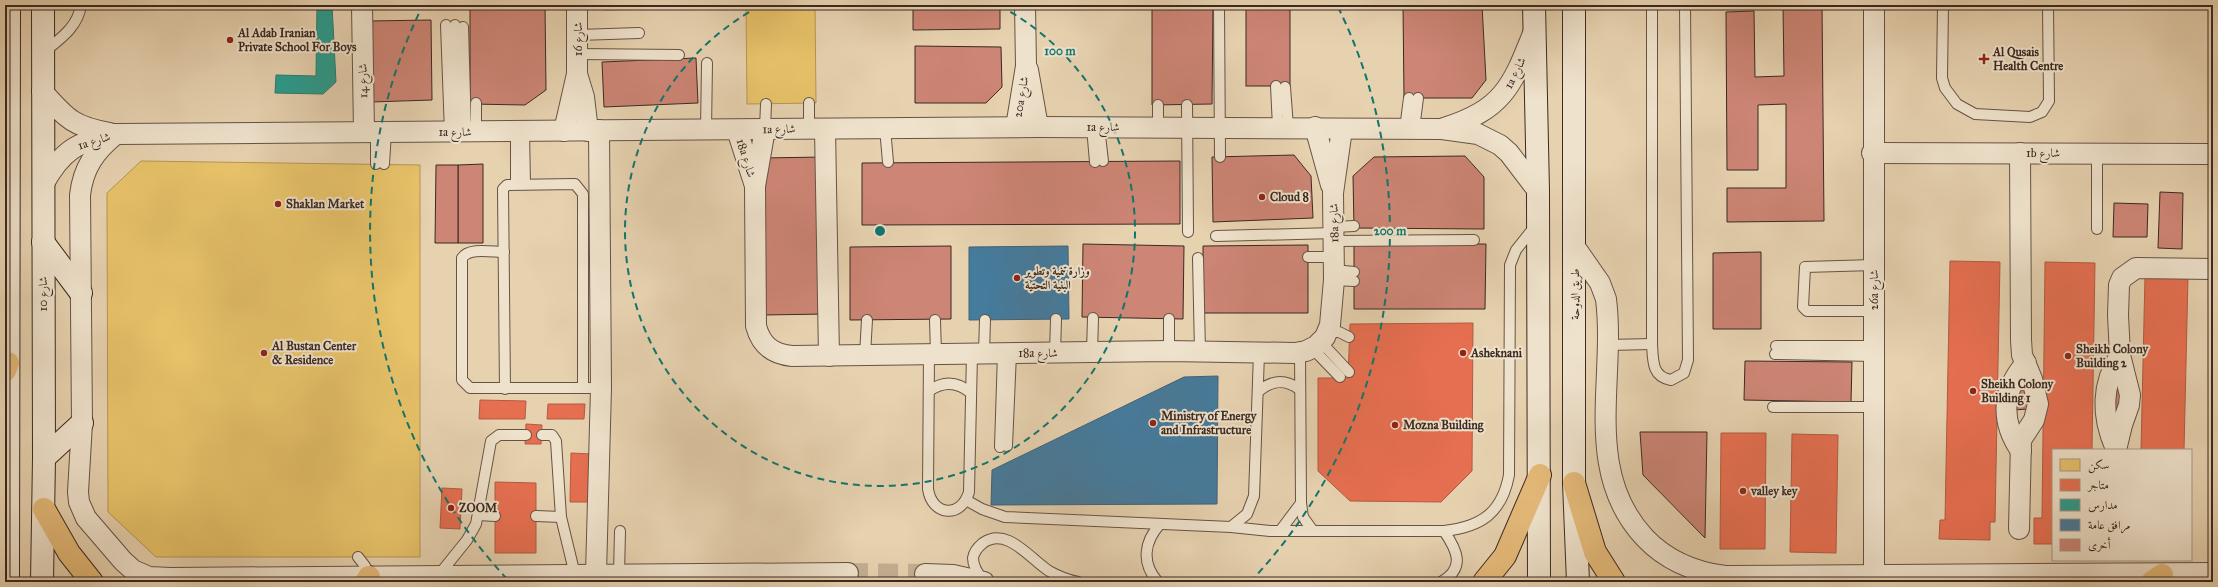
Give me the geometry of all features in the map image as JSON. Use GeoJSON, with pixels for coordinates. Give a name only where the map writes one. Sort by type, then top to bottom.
{"type":"FeatureCollection","features":[{"type":"Feature","properties":{"kind":"main road"},"geometry":{"type":"LineString","coordinates":[[1484,582],[1505,556],[1540,475]]}},
{"type":"Feature","properties":{"kind":"main road"},"geometry":{"type":"LineString","coordinates":[[1574,483],[1595,552],[1614,582]]}},
{"type":"Feature","properties":{"kind":"main road"},"geometry":{"type":"LineString","coordinates":[[44,508],[69,554],[92,582]]}},
{"type":"Feature","properties":{"kind":"street"},"geometry":{"type":"LineString","coordinates":[[8,582],[6,367],[9,5]]}},
{"type":"Feature","properties":{"kind":"street","name":"شارع 10"},"geometry":{"type":"LineString","coordinates":[[42,582],[44,508],[43,5]]}},
{"type":"Feature","properties":{"kind":"street","name":"شارع 14"},"geometry":{"type":"LineString","coordinates":[[362,5],[375,132]]}},
{"type":"Feature","properties":{"kind":"street","name":"شارع 16"},"geometry":{"type":"LineString","coordinates":[[564,131],[577,74],[577,5]]}},
{"type":"Feature","properties":{"kind":"street","name":"20a شارع"},"geometry":{"type":"LineString","coordinates":[[1016,127],[1026,66],[1025,5]]}},
{"type":"Feature","properties":{"kind":"street"},"geometry":{"type":"LineString","coordinates":[[1534,5],[1538,191],[1540,475],[1539,582]]}},
{"type":"Feature","properties":{"kind":"street","name":"طريق الدوحة"},"geometry":{"type":"LineString","coordinates":[[1574,5],[1574,483],[1578,582]]}},
{"type":"Feature","properties":{"kind":"street","name":"26a شارع"},"geometry":{"type":"LineString","coordinates":[[1874,5],[1872,153],[1874,265],[1874,574]]}},
{"type":"Feature","properties":{"kind":"street","name":"1a شارع"},"geometry":{"type":"LineString","coordinates":[[1442,129],[1464,122],[1477,115],[1490,107],[1502,96],[1519,69],[1534,29]]}},
{"type":"Feature","properties":{"kind":"street","name":"20a شارع"},"geometry":{"type":"LineString","coordinates":[[1026,66],[1032,85],[1038,127]]}},
{"type":"Feature","properties":{"kind":"street","name":"شارع 16"},"geometry":{"type":"LineString","coordinates":[[577,74],[593,130],[592,388],[596,574]]}},
{"type":"Feature","properties":{"kind":"street","name":"1a شارع"},"geometry":{"type":"LineString","coordinates":[[42,91],[60,111],[76,124],[116,134]]}},
{"type":"Feature","properties":{"kind":"street","name":"1a شارع"},"geometry":{"type":"LineString","coordinates":[[43,185],[59,159],[70,150],[81,143],[116,134],[1016,127],[1315,127],[1342,129],[1442,129],[1478,134],[1500,145],[1509,153],[1538,191]]}},
{"type":"Feature","properties":{"kind":"street","name":"18a شارع"},"geometry":{"type":"LineString","coordinates":[[1315,127],[1333,193]]}},
{"type":"Feature","properties":{"kind":"street","name":"18a شارع"},"geometry":{"type":"LineString","coordinates":[[765,129],[755,186],[756,326],[758,336],[764,345],[782,355],[829,356],[1169,351],[1259,353],[1315,344],[1331,318],[1334,251],[1333,193],[1342,129]]}},
{"type":"Feature","properties":{"kind":"street"},"geometry":{"type":"LineString","coordinates":[[817,129],[829,356]]}},
{"type":"Feature","properties":{"kind":"street","name":"18a شارع"},"geometry":{"type":"LineString","coordinates":[[737,130],[755,186]]}},
{"type":"Feature","properties":{"kind":"street"},"geometry":{"type":"LineString","coordinates":[[116,134],[94,155],[82,181],[80,195],[82,423],[78,492],[81,510],[91,525],[133,570],[159,578],[367,580],[596,574],[848,573]]}},
{"type":"Feature","properties":{"kind":"street","name":"1b شارع"},"geometry":{"type":"LineString","coordinates":[[1872,153],[2213,154]]}},
{"type":"Feature","properties":{"kind":"street"},"geometry":{"type":"LineString","coordinates":[[2020,153],[2021,340],[2026,363],[2035,387],[2038,404],[2034,420],[2023,435],[2020,451],[2020,529]]}},
{"type":"Feature","properties":{"kind":"street"},"geometry":{"type":"LineString","coordinates":[[43,242],[81,293]]}},
{"type":"Feature","properties":{"kind":"street"},"geometry":{"type":"LineString","coordinates":[[1575,247],[1604,291],[1608,308],[1606,449],[1612,484],[1627,515],[1656,548],[1681,564],[1710,574],[1725,576],[2142,573],[2210,570]]}},
{"type":"Feature","properties":{"kind":"street"},"geometry":{"type":"LineString","coordinates":[[2116,449],[2129,405],[2130,395],[2120,354],[2118,315],[2119,285],[2122,278],[2128,272],[2144,268],[2213,269]]}},
{"type":"Feature","properties":{"kind":"street"},"geometry":{"type":"LineString","coordinates":[[2020,451],[2013,439],[2005,413],[2006,399],[2016,373],[2026,363]]}},
{"type":"Feature","properties":{"kind":"street"},"geometry":{"type":"LineString","coordinates":[[44,458],[82,423]]}},
{"type":"Feature","properties":{"kind":"street"},"geometry":{"type":"LineString","coordinates":[[925,574],[953,575],[984,582]]}},
{"type":"Feature","properties":{"kind":"lane"},"geometry":{"type":"LineString","coordinates":[[44,52],[72,27],[79,15],[81,5]]}},
{"type":"Feature","properties":{"kind":"lane"},"geometry":{"type":"LineString","coordinates":[[1219,5],[1220,157]]}},
{"type":"Feature","properties":{"kind":"lane"},"geometry":{"type":"LineString","coordinates":[[1652,5],[1652,344],[1654,369],[1658,375],[1671,380],[1679,378],[1684,374],[1688,360],[1685,5]]}},
{"type":"Feature","properties":{"kind":"lane"},"geometry":{"type":"LineString","coordinates":[[1943,5],[1942,78],[1950,97],[1966,110],[1975,114],[2030,117],[2042,112],[2049,101],[2048,5]]}},
{"type":"Feature","properties":{"kind":"lane"},"geometry":{"type":"LineString","coordinates":[[462,132],[455,26],[462,132]]}},
{"type":"Feature","properties":{"kind":"lane"},"geometry":{"type":"LineString","coordinates":[[578,44],[639,33]]}},
{"type":"Feature","properties":{"kind":"lane"},"geometry":{"type":"LineString","coordinates":[[578,44],[679,55]]}},
{"type":"Feature","properties":{"kind":"lane"},"geometry":{"type":"LineString","coordinates":[[706,130],[707,63]]}},
{"type":"Feature","properties":{"kind":"lane"},"geometry":{"type":"LineString","coordinates":[[1280,86],[1283,127]]}},
{"type":"Feature","properties":{"kind":"lane"},"geometry":{"type":"LineString","coordinates":[[1410,129],[1414,98]]}},
{"type":"Feature","properties":{"kind":"lane"},"geometry":{"type":"LineString","coordinates":[[462,132],[476,103]]}},
{"type":"Feature","properties":{"kind":"lane"},"geometry":{"type":"LineString","coordinates":[[809,103],[817,129]]}},
{"type":"Feature","properties":{"kind":"lane"},"geometry":{"type":"LineString","coordinates":[[765,129],[766,104]]}},
{"type":"Feature","properties":{"kind":"lane"},"geometry":{"type":"LineString","coordinates":[[1187,104],[1188,232]]}},
{"type":"Feature","properties":{"kind":"lane"},"geometry":{"type":"LineString","coordinates":[[1158,105],[1158,127]]}},
{"type":"Feature","properties":{"kind":"lane"},"geometry":{"type":"LineString","coordinates":[[1096,127],[1099,162]]}},
{"type":"Feature","properties":{"kind":"lane"},"geometry":{"type":"LineString","coordinates":[[886,128],[888,162]]}},
{"type":"Feature","properties":{"kind":"lane"},"geometry":{"type":"LineString","coordinates":[[375,132],[380,164]]}},
{"type":"Feature","properties":{"kind":"lane"},"geometry":{"type":"LineString","coordinates":[[520,132],[521,184]]}},
{"type":"Feature","properties":{"kind":"lane"},"geometry":{"type":"LineString","coordinates":[[2097,153],[2097,229]]}},
{"type":"Feature","properties":{"kind":"lane"},"geometry":{"type":"LineString","coordinates":[[504,252],[471,252],[464,255],[462,258],[462,380],[470,388],[505,389],[592,388],[583,194],[575,184],[521,184],[508,185],[503,189],[504,252],[505,389]]}},
{"type":"Feature","properties":{"kind":"lane"},"geometry":{"type":"LineString","coordinates":[[966,500],[982,509],[1005,517],[1044,520],[1231,527],[1280,531],[1444,531],[1468,527],[1479,522],[1496,507],[1507,486],[1509,475],[1510,265],[1516,250],[1538,222]]}},
{"type":"Feature","properties":{"kind":"lane"},"geometry":{"type":"LineString","coordinates":[[1334,251],[1354,226]]}},
{"type":"Feature","properties":{"kind":"lane"},"geometry":{"type":"LineString","coordinates":[[1216,236],[1334,251],[1354,276]]}},
{"type":"Feature","properties":{"kind":"lane"},"geometry":{"type":"LineString","coordinates":[[1308,257],[1334,251],[1474,240]]}},
{"type":"Feature","properties":{"kind":"lane"},"geometry":{"type":"LineString","coordinates":[[1198,258],[1200,352]]}},
{"type":"Feature","properties":{"kind":"lane"},"geometry":{"type":"LineString","coordinates":[[1874,265],[1804,267],[1803,306],[1807,311],[1874,311]]}},
{"type":"Feature","properties":{"kind":"lane"},"geometry":{"type":"LineString","coordinates":[[1092,352],[1093,318]]}},
{"type":"Feature","properties":{"kind":"lane"},"geometry":{"type":"LineString","coordinates":[[1055,353],[1056,319]]}},
{"type":"Feature","properties":{"kind":"lane"},"geometry":{"type":"LineString","coordinates":[[1169,319],[1169,351]]}},
{"type":"Feature","properties":{"kind":"lane"},"geometry":{"type":"LineString","coordinates":[[865,355],[867,320]]}},
{"type":"Feature","properties":{"kind":"lane"},"geometry":{"type":"LineString","coordinates":[[935,320],[929,391],[929,498],[934,506],[943,511],[952,511],[960,507],[966,500],[968,492],[971,393],[992,353]]}},
{"type":"Feature","properties":{"kind":"lane"},"geometry":{"type":"LineString","coordinates":[[985,320],[992,353],[1004,446]]}},
{"type":"Feature","properties":{"kind":"lane"},"geometry":{"type":"LineString","coordinates":[[1313,531],[1303,517],[1301,503],[1300,389],[1315,344],[1339,332],[1349,337]]}},
{"type":"Feature","properties":{"kind":"lane"},"geometry":{"type":"LineString","coordinates":[[1315,344],[1344,375]]}},
{"type":"Feature","properties":{"kind":"lane"},"geometry":{"type":"LineString","coordinates":[[1608,344],[1652,344]]}},
{"type":"Feature","properties":{"kind":"lane"},"geometry":{"type":"LineString","coordinates":[[1776,350],[1874,351]]}},
{"type":"Feature","properties":{"kind":"lane"},"geometry":{"type":"LineString","coordinates":[[1231,527],[1246,514],[1254,500],[1259,391],[1259,353]]}},
{"type":"Feature","properties":{"kind":"lane"},"geometry":{"type":"LineString","coordinates":[[1259,391],[1274,382],[1292,384],[1300,389]]}},
{"type":"Feature","properties":{"kind":"lane"},"geometry":{"type":"LineString","coordinates":[[929,391],[942,384],[950,383],[965,388],[971,393]]}},
{"type":"Feature","properties":{"kind":"lane"},"geometry":{"type":"LineString","coordinates":[[1773,410],[1874,410]]}},
{"type":"Feature","properties":{"kind":"lane"},"geometry":{"type":"LineString","coordinates":[[436,577],[467,540],[478,515],[491,441],[498,435],[526,435]]}},
{"type":"Feature","properties":{"kind":"lane"},"geometry":{"type":"LineString","coordinates":[[542,435],[552,435],[556,440],[561,517],[575,575]]}},
{"type":"Feature","properties":{"kind":"lane"},"geometry":{"type":"LineString","coordinates":[[1280,531],[1301,503]]}},
{"type":"Feature","properties":{"kind":"lane"},"geometry":{"type":"LineString","coordinates":[[478,515],[495,516]]}},
{"type":"Feature","properties":{"kind":"lane"},"geometry":{"type":"LineString","coordinates":[[536,516],[561,517]]}},
{"type":"Feature","properties":{"kind":"lane"},"geometry":{"type":"LineString","coordinates":[[1158,582],[1147,565],[1146,554],[1152,532],[1160,524]]}},
{"type":"Feature","properties":{"kind":"lane"},"geometry":{"type":"LineString","coordinates":[[619,574],[620,531]]}},
{"type":"Feature","properties":{"kind":"lane"},"geometry":{"type":"LineString","coordinates":[[1441,582],[1453,572],[1457,556],[1455,548],[1444,531]]}},
{"type":"Feature","properties":{"kind":"lane"},"geometry":{"type":"LineString","coordinates":[[984,582],[974,568],[973,557],[978,547],[988,540],[999,538],[1008,540],[1049,571],[1078,582]]}},
{"type":"Feature","properties":{"kind":"lane"},"geometry":{"type":"LineString","coordinates":[[358,557],[365,566],[367,580]]}},
{"type":"Feature","properties":{"kind":"building: سكن"},"geometry":{"type":"Polygon","coordinates":[[[604,5],[729,5],[729,8],[604,10],[604,5]]]}},
{"type":"Feature","properties":{"kind":"building: سكن"},"geometry":{"type":"Polygon","coordinates":[[[746,5],[815,5],[816,103],[747,104],[746,5]]]}},
{"type":"Feature","properties":{"kind":"building: سكن","name":"Al Bustan Center & Residence"},"geometry":{"type":"Polygon","coordinates":[[[141,161],[420,165],[420,557],[156,557],[108,512],[107,193],[141,161]]]}},
{"type":"Feature","properties":{"kind":"building: متاجر","name":"Sheikh Colony Building 1"},"geometry":{"type":"Polygon","coordinates":[[[1950,261],[2000,262],[1995,522],[1990,522],[1990,540],[1939,539],[1940,520],[1945,520],[1950,261]]]}},
{"type":"Feature","properties":{"kind":"building: متاجر","name":"Sheikh Colony Building 2"},"geometry":{"type":"Polygon","coordinates":[[[2045,262],[2095,263],[2092,449],[2052,449],[2052,544],[2034,544],[2034,518],[2042,518],[2045,262]]]}},
{"type":"Feature","properties":{"kind":"building: متاجر"},"geometry":{"type":"Polygon","coordinates":[[[2145,276],[2188,277],[2184,449],[2141,449],[2145,276]]]}},
{"type":"Feature","properties":{"kind":"building: متاجر","name":"Mozna Building"},"geometry":{"type":"Polygon","coordinates":[[[1473,323],[1472,471],[1441,502],[1350,501],[1318,471],[1318,378],[1348,378],[1350,324],[1473,323]]]}},
{"type":"Feature","properties":{"kind":"building: متاجر"},"geometry":{"type":"Polygon","coordinates":[[[480,400],[526,401],[525,419],[479,419],[480,400]]]}},
{"type":"Feature","properties":{"kind":"building: متاجر"},"geometry":{"type":"Polygon","coordinates":[[[548,404],[585,404],[584,419],[547,419],[548,404]]]}},
{"type":"Feature","properties":{"kind":"building: متاجر"},"geometry":{"type":"Polygon","coordinates":[[[526,424],[542,425],[541,444],[525,444],[526,424]]]}},
{"type":"Feature","properties":{"kind":"building: متاجر","name":"valley key"},"geometry":{"type":"Polygon","coordinates":[[[1721,433],[1766,433],[1765,549],[1720,549],[1721,433]]]}},
{"type":"Feature","properties":{"kind":"building: متاجر"},"geometry":{"type":"Polygon","coordinates":[[[1792,434],[1838,435],[1836,553],[1790,552],[1792,434]]]}},
{"type":"Feature","properties":{"kind":"building: متاجر"},"geometry":{"type":"Polygon","coordinates":[[[571,453],[591,454],[590,502],[570,502],[571,453]]]}},
{"type":"Feature","properties":{"kind":"building: متاجر"},"geometry":{"type":"Polygon","coordinates":[[[495,482],[536,483],[536,553],[495,553],[495,482]]]}},
{"type":"Feature","properties":{"kind":"building: متاجر","name":"ZOOM"},"geometry":{"type":"Polygon","coordinates":[[[442,488],[462,489],[460,529],[440,528],[442,488]]]}},
{"type":"Feature","properties":{"kind":"building: مدارس"},"geometry":{"type":"Polygon","coordinates":[[[317,5],[332,5],[336,82],[323,94],[275,93],[276,75],[316,76],[317,5]]]}},
{"type":"Feature","properties":{"kind":"building: مرافق عامة"},"geometry":{"type":"Polygon","coordinates":[[[1068,246],[1069,319],[969,320],[969,247],[1068,246]]]}},
{"type":"Feature","properties":{"kind":"building: مرافق عامة","name":"Ministry of Energy and Infrastructure"},"geometry":{"type":"Polygon","coordinates":[[[1218,376],[1217,504],[991,505],[992,470],[1184,377],[1218,376]]]}},
{"type":"Feature","properties":{"kind":"building: أخرى"},"geometry":{"type":"Polygon","coordinates":[[[470,5],[545,5],[546,90],[525,105],[470,104],[470,5]]]}},
{"type":"Feature","properties":{"kind":"building: أخرى"},"geometry":{"type":"Polygon","coordinates":[[[913,5],[1000,5],[1000,29],[913,30],[913,5]]]}},
{"type":"Feature","properties":{"kind":"building: أخرى"},"geometry":{"type":"Polygon","coordinates":[[[1152,5],[1213,5],[1212,104],[1152,105],[1152,5]]]}},
{"type":"Feature","properties":{"kind":"building: أخرى"},"geometry":{"type":"Polygon","coordinates":[[[1246,5],[1290,5],[1290,86],[1246,86],[1246,5]]]}},
{"type":"Feature","properties":{"kind":"building: أخرى"},"geometry":{"type":"Polygon","coordinates":[[[1403,5],[1482,5],[1486,80],[1472,98],[1404,98],[1403,5]]]}},
{"type":"Feature","properties":{"kind":"building: أخرى"},"geometry":{"type":"Polygon","coordinates":[[[1783,5],[1822,5],[1824,221],[1727,222],[1727,188],[1786,188],[1786,104],[1758,105],[1758,170],[1727,170],[1726,12],[1754,11],[1755,77],[1784,76],[1783,5]]]}},
{"type":"Feature","properties":{"kind":"building: أخرى"},"geometry":{"type":"Polygon","coordinates":[[[431,20],[432,100],[371,102],[370,21],[431,20]]]}},
{"type":"Feature","properties":{"kind":"building: أخرى"},"geometry":{"type":"Polygon","coordinates":[[[915,46],[1001,47],[1002,87],[986,103],[915,103],[915,46]]]}},
{"type":"Feature","properties":{"kind":"building: أخرى"},"geometry":{"type":"Polygon","coordinates":[[[696,58],[698,103],[604,107],[602,62],[696,58]]]}},
{"type":"Feature","properties":{"kind":"building: أخرى","name":"Cloud 8"},"geometry":{"type":"Polygon","coordinates":[[[1294,155],[1311,176],[1313,218],[1213,222],[1212,157],[1294,155]]]}},
{"type":"Feature","properties":{"kind":"building: أخرى"},"geometry":{"type":"Polygon","coordinates":[[[1465,156],[1484,177],[1484,229],[1354,228],[1353,176],[1374,157],[1465,156]]]}},
{"type":"Feature","properties":{"kind":"building: أخرى"},"geometry":{"type":"Polygon","coordinates":[[[824,157],[826,314],[763,315],[761,158],[824,157]]]}},
{"type":"Feature","properties":{"kind":"building: أخرى"},"geometry":{"type":"Polygon","coordinates":[[[1180,161],[1180,224],[862,225],[862,163],[1180,161]]]}},
{"type":"Feature","properties":{"kind":"building: أخرى"},"geometry":{"type":"Polygon","coordinates":[[[483,164],[483,243],[458,243],[458,165],[483,164]]]}},
{"type":"Feature","properties":{"kind":"building: أخرى"},"geometry":{"type":"Polygon","coordinates":[[[436,165],[458,165],[458,243],[435,243],[436,165]]]}},
{"type":"Feature","properties":{"kind":"building: أخرى"},"geometry":{"type":"Polygon","coordinates":[[[2160,192],[2183,193],[2182,249],[2158,248],[2160,192]]]}},
{"type":"Feature","properties":{"kind":"building: أخرى"},"geometry":{"type":"Polygon","coordinates":[[[2114,203],[2148,204],[2147,237],[2113,237],[2114,203]]]}},
{"type":"Feature","properties":{"kind":"building: أخرى"},"geometry":{"type":"Polygon","coordinates":[[[1083,244],[1184,246],[1183,319],[1082,317],[1083,244]]]}},
{"type":"Feature","properties":{"kind":"building: أخرى"},"geometry":{"type":"Polygon","coordinates":[[[1354,244],[1486,244],[1485,309],[1354,309],[1354,244]]]}},
{"type":"Feature","properties":{"kind":"building: أخرى"},"geometry":{"type":"Polygon","coordinates":[[[1308,245],[1308,313],[1203,313],[1203,246],[1308,245]]]}},
{"type":"Feature","properties":{"kind":"building: أخرى"},"geometry":{"type":"Polygon","coordinates":[[[951,246],[951,319],[850,320],[850,247],[951,246]]]}},
{"type":"Feature","properties":{"kind":"building: أخرى"},"geometry":{"type":"Polygon","coordinates":[[[1761,252],[1761,329],[1713,329],[1713,253],[1761,252]]]}},
{"type":"Feature","properties":{"kind":"building: أخرى"},"geometry":{"type":"Polygon","coordinates":[[[1745,361],[1852,362],[1851,402],[1744,400],[1745,361]]]}},
{"type":"Feature","properties":{"kind":"building: أخرى"},"geometry":{"type":"Polygon","coordinates":[[[2027,390],[2028,409],[2013,410],[2013,391],[2027,390]]]}},
{"type":"Feature","properties":{"kind":"building: أخرى"},"geometry":{"type":"Polygon","coordinates":[[[2110,390],[2127,390],[2127,410],[2110,410],[2110,390]]]}},
{"type":"Feature","properties":{"kind":"building: أخرى"},"geometry":{"type":"Polygon","coordinates":[[[1640,432],[1707,432],[1705,538],[1643,475],[1640,432]]]}},
{"type":"Feature","properties":{"kind":"tunnel"},"geometry":{"type":"LineString","coordinates":[[848,573],[925,574]]}},
{"type":"Feature","properties":{"kind":"place","name":"Al Adab Iranian Private School For Boys"},"geometry":{"type":"Point","coordinates":[230,40]}},
{"type":"Feature","properties":{"kind":"place","name":"Al Qusais Health Centre"},"geometry":{"type":"Point","coordinates":[1984,59]}},
{"type":"Feature","properties":{"kind":"place","name":"Cloud 8"},"geometry":{"type":"Point","coordinates":[1262,197]}},
{"type":"Feature","properties":{"kind":"place","name":"Shaklan Market"},"geometry":{"type":"Point","coordinates":[278,204]}},
{"type":"Feature","properties":{"kind":"place","name":"وزارة تنمية وتطوير البنية التحتية"},"geometry":{"type":"Point","coordinates":[1017,278]}},
{"type":"Feature","properties":{"kind":"place","name":"Al Bustan Center & Residence"},"geometry":{"type":"Point","coordinates":[264,353]}},
{"type":"Feature","properties":{"kind":"place","name":"Asheknani"},"geometry":{"type":"Point","coordinates":[1463,353]}},
{"type":"Feature","properties":{"kind":"place","name":"Sheikh Colony Building 2"},"geometry":{"type":"Point","coordinates":[2068,356]}},
{"type":"Feature","properties":{"kind":"place","name":"Sheikh Colony Building 1"},"geometry":{"type":"Point","coordinates":[1973,391]}},
{"type":"Feature","properties":{"kind":"place","name":"Ministry of Energy and Infrastructure"},"geometry":{"type":"Point","coordinates":[1153,423]}},
{"type":"Feature","properties":{"kind":"place","name":"Mozna Building"},"geometry":{"type":"Point","coordinates":[1395,425]}},
{"type":"Feature","properties":{"kind":"place","name":"valley key"},"geometry":{"type":"Point","coordinates":[1743,491]}},
{"type":"Feature","properties":{"kind":"place","name":"ZOOM"},"geometry":{"type":"Point","coordinates":[451,508]}}]}
